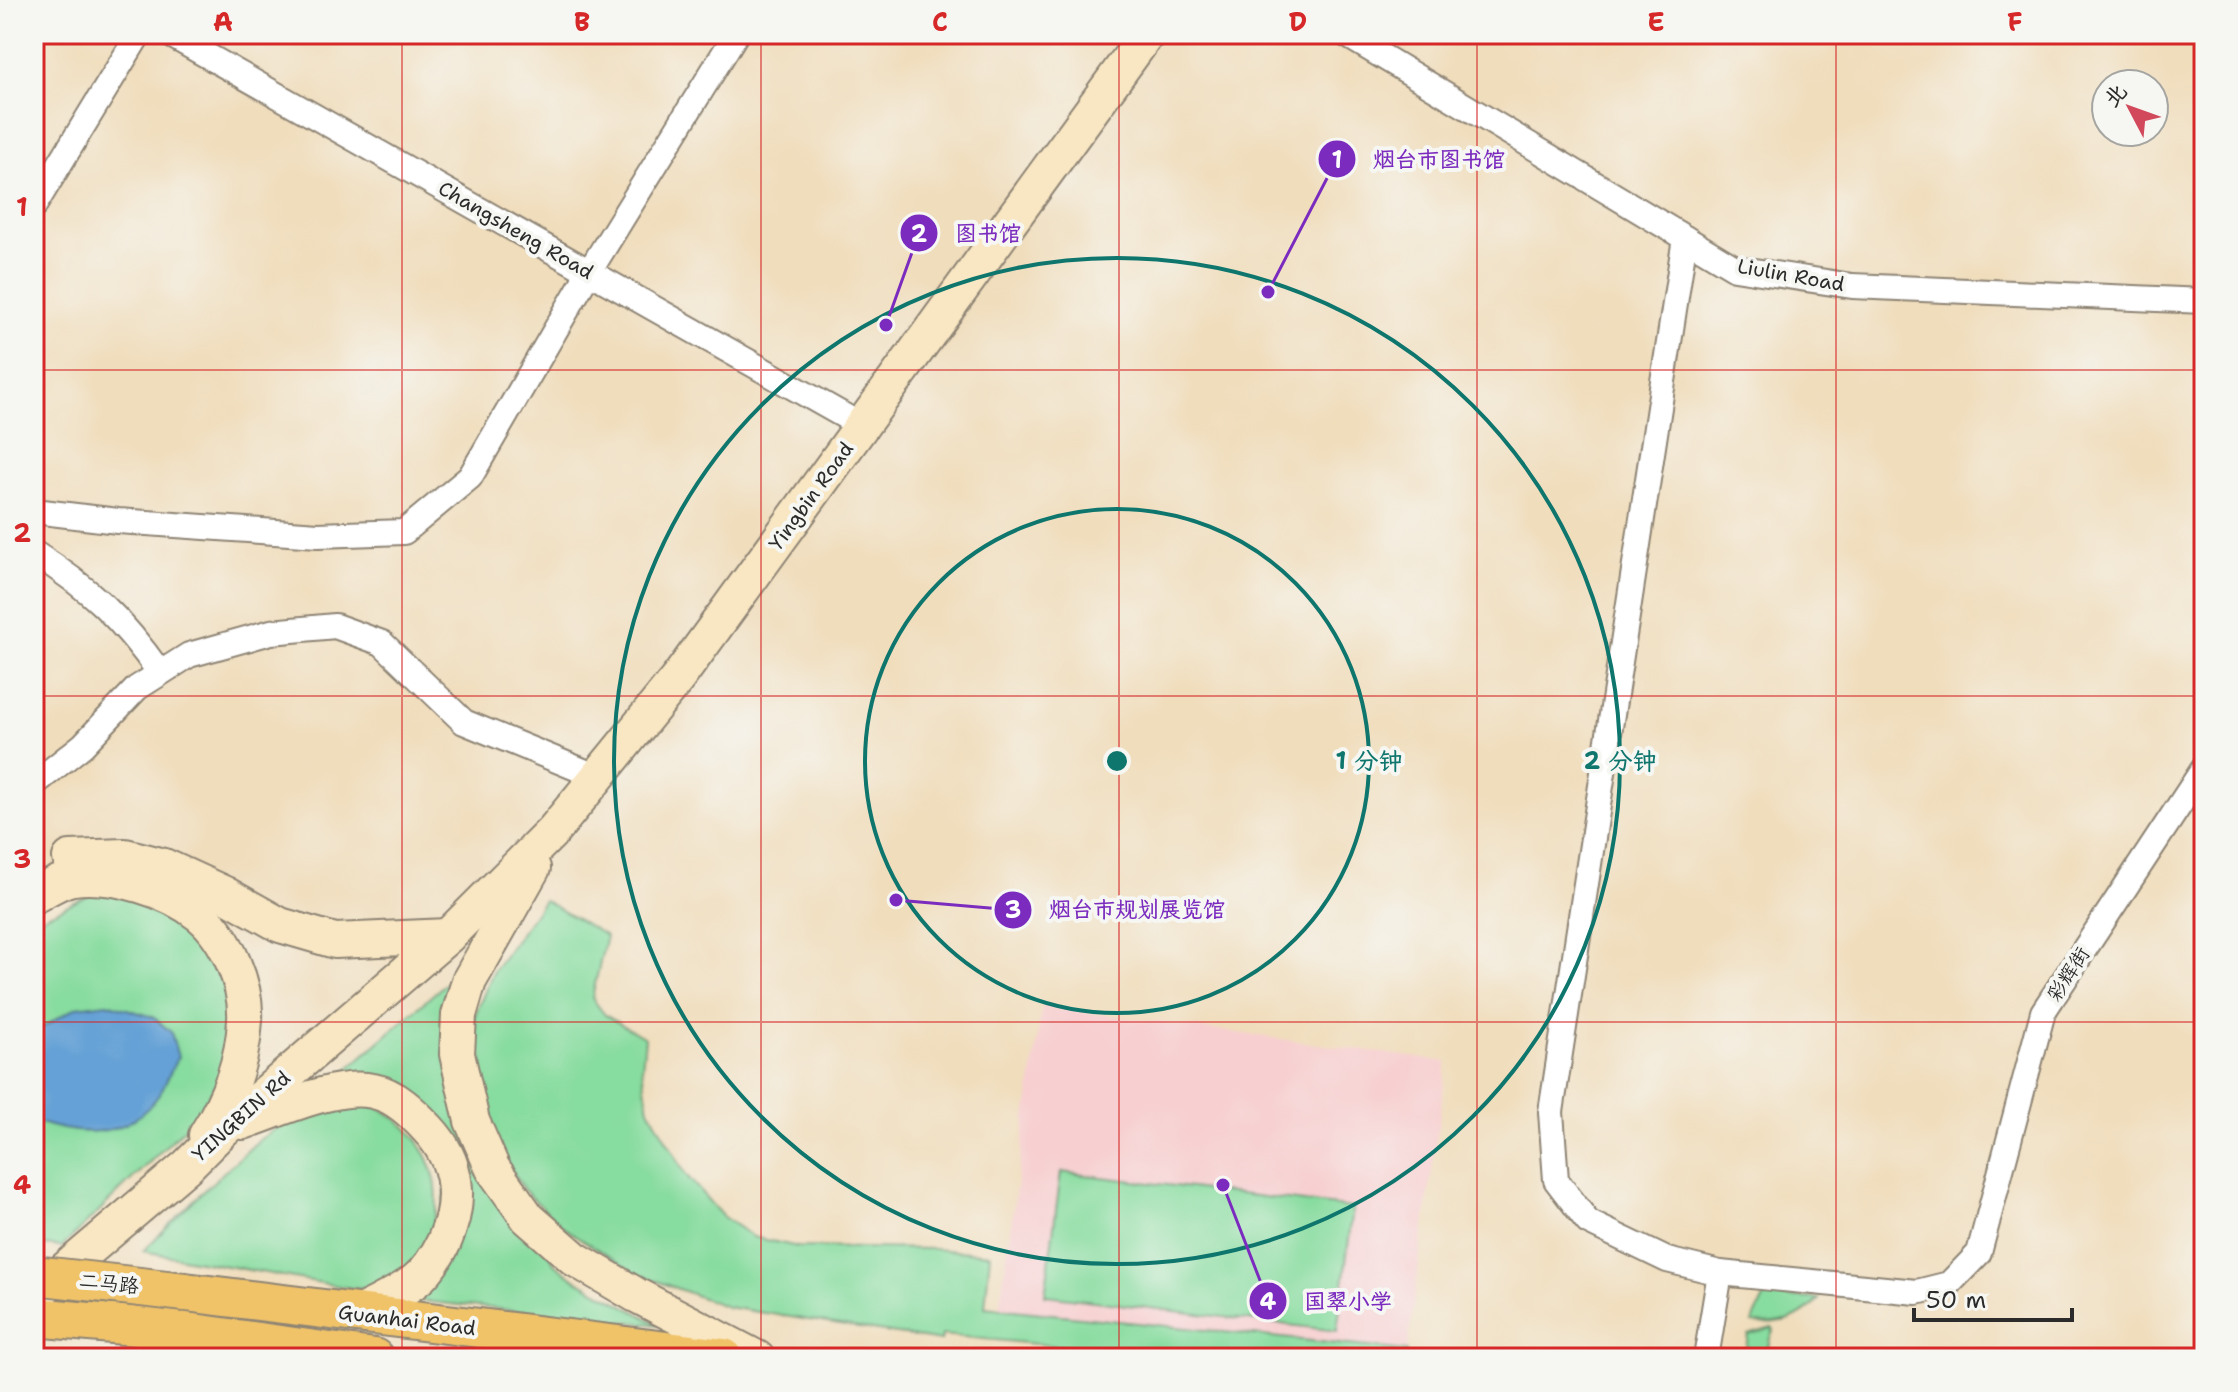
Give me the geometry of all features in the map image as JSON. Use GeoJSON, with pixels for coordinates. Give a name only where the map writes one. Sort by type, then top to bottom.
{"type":"FeatureCollection","features":[{"type":"Feature","properties":{"kind":"main road","name":"Yingbin Road"},"geometry":{"type":"LineString","coordinates":[[448,936],[554,830],[678,678],[1147,34]]}},
{"type":"Feature","properties":{"kind":"main road"},"geometry":{"type":"LineString","coordinates":[[554,830],[469,981],[459,1015],[457,1054],[472,1121],[493,1169],[528,1218],[575,1259],[636,1295],[757,1358]]}},
{"type":"Feature","properties":{"kind":"main road"},"geometry":{"type":"LineString","coordinates":[[34,871],[61,859],[125,856],[164,866],[225,894],[280,925],[335,941],[448,936]]}},
{"type":"Feature","properties":{"kind":"main road"},"geometry":{"type":"LineString","coordinates":[[34,896],[70,878],[108,878],[158,890],[201,916],[222,941],[240,979],[246,1018],[239,1063],[224,1106],[187,1166]]}},
{"type":"Feature","properties":{"kind":"main road","name":"YINGBIN Rd"},"geometry":{"type":"LineString","coordinates":[[34,1296],[448,936]]}},
{"type":"Feature","properties":{"kind":"main road"},"geometry":{"type":"LineString","coordinates":[[224,1129],[333,1091],[373,1091],[396,1100],[438,1140],[453,1169],[456,1196],[453,1222],[436,1258],[417,1280],[357,1314]]}},
{"type":"Feature","properties":{"kind":"main road","name":"二马路"},"geometry":{"type":"LineString","coordinates":[[34,1275],[185,1292]]}},
{"type":"Feature","properties":{"kind":"main road","name":"Guanhai Road"},"geometry":{"type":"LineString","coordinates":[[185,1292],[724,1358]]}},
{"type":"Feature","properties":{"kind":"main road","name":"二马路"},"geometry":{"type":"LineString","coordinates":[[34,1317],[157,1328],[374,1358]]}},
{"type":"Feature","properties":{"kind":"main road"},"geometry":{"type":"LineString","coordinates":[[157,1328],[193,1358]]}},
{"type":"Feature","properties":{"kind":"street"},"geometry":{"type":"LineString","coordinates":[[34,206],[139,34]]}},
{"type":"Feature","properties":{"kind":"street","name":"Changsheng Road"},"geometry":{"type":"LineString","coordinates":[[169,34],[862,426]]}},
{"type":"Feature","properties":{"kind":"street"},"geometry":{"type":"LineString","coordinates":[[34,511],[118,521],[318,535],[404,532],[470,477],[589,272],[736,34]]}},
{"type":"Feature","properties":{"kind":"street","name":"Liulin Road"},"geometry":{"type":"LineString","coordinates":[[1345,34],[1735,268],[1852,286],[2204,301]]}},
{"type":"Feature","properties":{"kind":"street"},"geometry":{"type":"LineString","coordinates":[[1685,238],[1551,1112],[1556,1180],[1588,1222],[1667,1260],[1720,1273],[1706,1358]]}},
{"type":"Feature","properties":{"kind":"street"},"geometry":{"type":"LineString","coordinates":[[34,553],[70,576],[103,604],[140,645],[160,673]]}},
{"type":"Feature","properties":{"kind":"street"},"geometry":{"type":"LineString","coordinates":[[34,784],[83,745],[137,688],[189,655],[271,632],[335,626],[382,643],[464,722],[598,777]]}},
{"type":"Feature","properties":{"kind":"street","name":"彩辉街"},"geometry":{"type":"LineString","coordinates":[[1720,1273],[1917,1292],[1949,1284],[1979,1253],[2043,1012],[2204,768]]}},
{"type":"Feature","properties":{"kind":"shaded area"},"geometry":{"type":"Polygon","coordinates":[[[1042,1006],[1447,1062],[1407,1351],[999,1309],[1042,1006]]]}},
{"type":"Feature","properties":{"kind":"green space"},"geometry":{"type":"Polygon","coordinates":[[[92,894],[138,895],[179,914],[224,966],[231,1034],[218,1081],[195,1118],[62,1247],[34,1244],[34,923],[92,894]]]}},
{"type":"Feature","properties":{"kind":"green space"},"geometry":{"type":"Polygon","coordinates":[[[544,900],[606,936],[592,998],[605,1015],[645,1038],[642,1069],[649,1109],[686,1175],[722,1216],[753,1237],[798,1247],[935,1249],[990,1254],[985,1307],[1407,1351],[1407,1358],[1183,1358],[942,1335],[941,1341],[727,1307],[635,1273],[564,1228],[524,1190],[494,1140],[475,1066],[474,1017],[494,970],[544,900]]]}},
{"type":"Feature","properties":{"kind":"green space"},"geometry":{"type":"Polygon","coordinates":[[[471,961],[450,1046],[554,1263],[575,1279],[660,1325],[410,1300],[432,1280],[453,1142],[334,1081],[471,961]]]}},
{"type":"Feature","properties":{"kind":"green space"},"geometry":{"type":"Polygon","coordinates":[[[331,1100],[385,1111],[418,1141],[428,1159],[435,1179],[437,1200],[434,1220],[427,1241],[399,1276],[381,1286],[350,1288],[143,1251],[259,1140],[296,1115],[331,1100]]]}},
{"type":"Feature","properties":{"kind":"green space"},"geometry":{"type":"Polygon","coordinates":[[[1061,1172],[1353,1208],[1337,1331],[1045,1295],[1061,1172]]]}},
{"type":"Feature","properties":{"kind":"green space"},"geometry":{"type":"Polygon","coordinates":[[[1765,1296],[1819,1299],[1789,1320],[1752,1323],[1765,1296]]]}},
{"type":"Feature","properties":{"kind":"green space"},"geometry":{"type":"Polygon","coordinates":[[[1772,1328],[1767,1352],[1761,1356],[1750,1353],[1746,1348],[1748,1335],[1772,1328]]]}},
{"type":"Feature","properties":{"kind":"water"},"geometry":{"type":"Polygon","coordinates":[[[107,1003],[153,1017],[171,1032],[178,1057],[161,1092],[132,1121],[101,1131],[68,1130],[34,1121],[34,1035],[77,1007],[107,1003]]]}},
{"type":"Feature","properties":{"kind":"place","name":"烟台市图书馆"},"geometry":{"type":"Point","coordinates":[1268,292]}},
{"type":"Feature","properties":{"kind":"place","name":"图书馆"},"geometry":{"type":"Point","coordinates":[886,325]}},
{"type":"Feature","properties":{"kind":"place","name":"烟台市规划展览馆"},"geometry":{"type":"Point","coordinates":[896,900]}},
{"type":"Feature","properties":{"kind":"place","name":"国翠小学"},"geometry":{"type":"Point","coordinates":[1223,1185]}}]}
